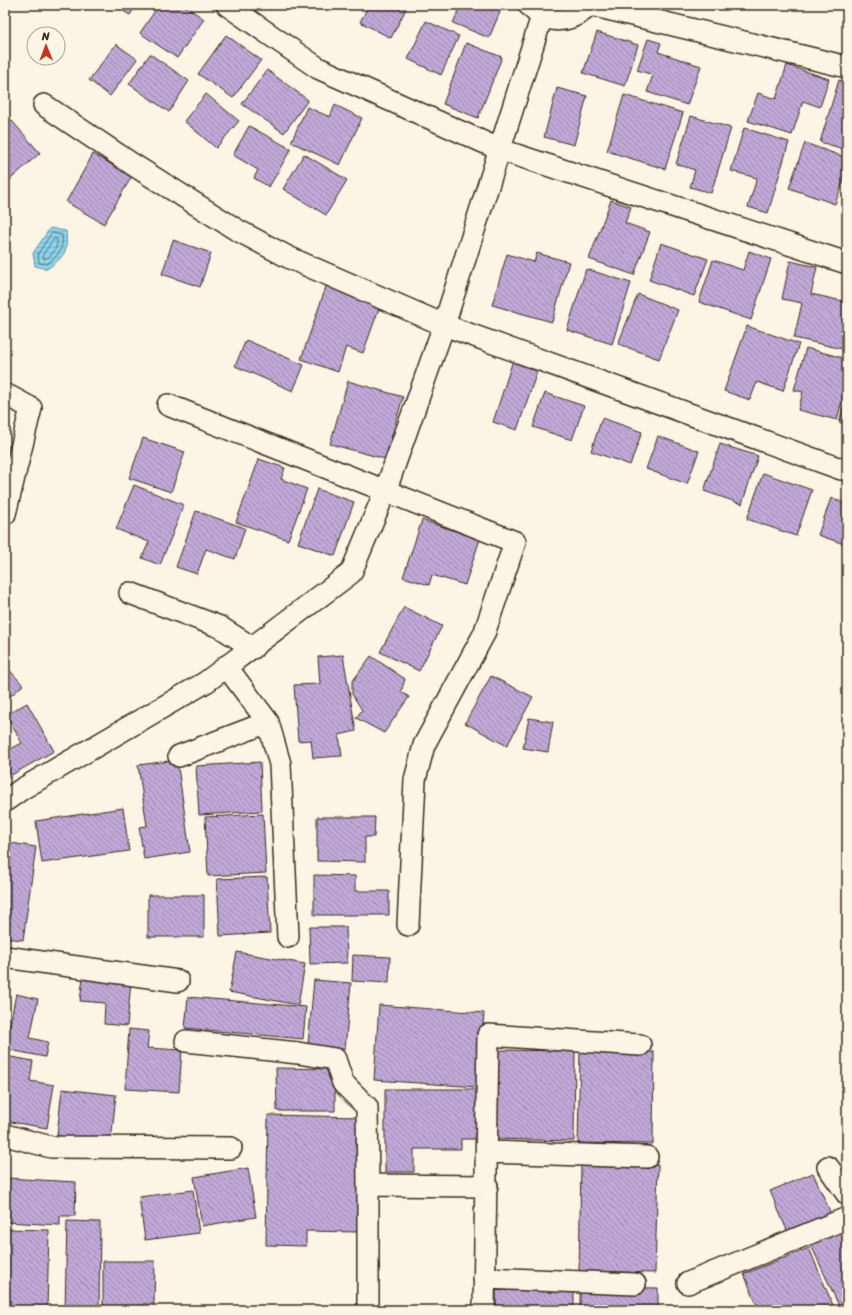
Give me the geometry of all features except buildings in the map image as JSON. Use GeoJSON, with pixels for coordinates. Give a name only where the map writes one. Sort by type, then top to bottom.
{"type":"FeatureCollection","features":[{"type":"Feature","properties":{"kind":"street"},"geometry":{"type":"LineString","coordinates":[[228,5],[318,68],[501,150],[847,262]]}},
{"type":"Feature","properties":{"kind":"street"},"geometry":{"type":"LineString","coordinates":[[5,801],[22,789],[206,682],[351,573],[386,489],[444,325],[501,150],[535,11],[555,20],[568,19],[581,14],[590,5],[847,67]]}},
{"type":"Feature","properties":{"kind":"street"},"geometry":{"type":"LineString","coordinates":[[44,105],[132,164],[263,244],[290,258],[444,325],[842,469]]}},
{"type":"Feature","properties":{"kind":"street"},"geometry":{"type":"LineString","coordinates":[[5,394],[31,408],[5,514]]}},
{"type":"Feature","properties":{"kind":"street"},"geometry":{"type":"LineString","coordinates":[[168,405],[386,489],[515,542],[484,634],[424,745],[415,780],[408,925]]}},
{"type":"Feature","properties":{"kind":"street"},"geometry":{"type":"LineString","coordinates":[[130,593],[220,627],[253,648]]}},
{"type":"Feature","properties":{"kind":"street"},"geometry":{"type":"LineString","coordinates":[[226,666],[268,722],[280,764],[288,937]]}},
{"type":"Feature","properties":{"kind":"street"},"geometry":{"type":"LineString","coordinates":[[179,756],[268,722]]}},
{"type":"Feature","properties":{"kind":"street"},"geometry":{"type":"LineString","coordinates":[[5,957],[178,981]]}},
{"type":"Feature","properties":{"kind":"street"},"geometry":{"type":"LineString","coordinates":[[484,1310],[488,1035],[640,1045]]}},
{"type":"Feature","properties":{"kind":"street"},"geometry":{"type":"LineString","coordinates":[[186,1041],[298,1053],[335,1060],[343,1083],[367,1107],[368,1310]]}},
{"type":"Feature","properties":{"kind":"street"},"geometry":{"type":"LineString","coordinates":[[5,1135],[51,1147],[231,1148]]}},
{"type":"Feature","properties":{"kind":"street"},"geometry":{"type":"LineString","coordinates":[[487,1152],[647,1156]]}},
{"type":"Feature","properties":{"kind":"street"},"geometry":{"type":"LineString","coordinates":[[828,1167],[847,1194]]}},
{"type":"Feature","properties":{"kind":"street"},"geometry":{"type":"LineString","coordinates":[[368,1185],[487,1186]]}},
{"type":"Feature","properties":{"kind":"street"},"geometry":{"type":"LineString","coordinates":[[688,1283],[847,1218]]}},
{"type":"Feature","properties":{"kind":"street"},"geometry":{"type":"LineString","coordinates":[[484,1278],[635,1284]]}},
{"type":"Feature","properties":{"kind":"water"},"geometry":{"type":"Polygon","coordinates":[[[50,228],[66,231],[66,249],[58,261],[47,269],[35,266],[33,253],[50,228]]]}}]}
